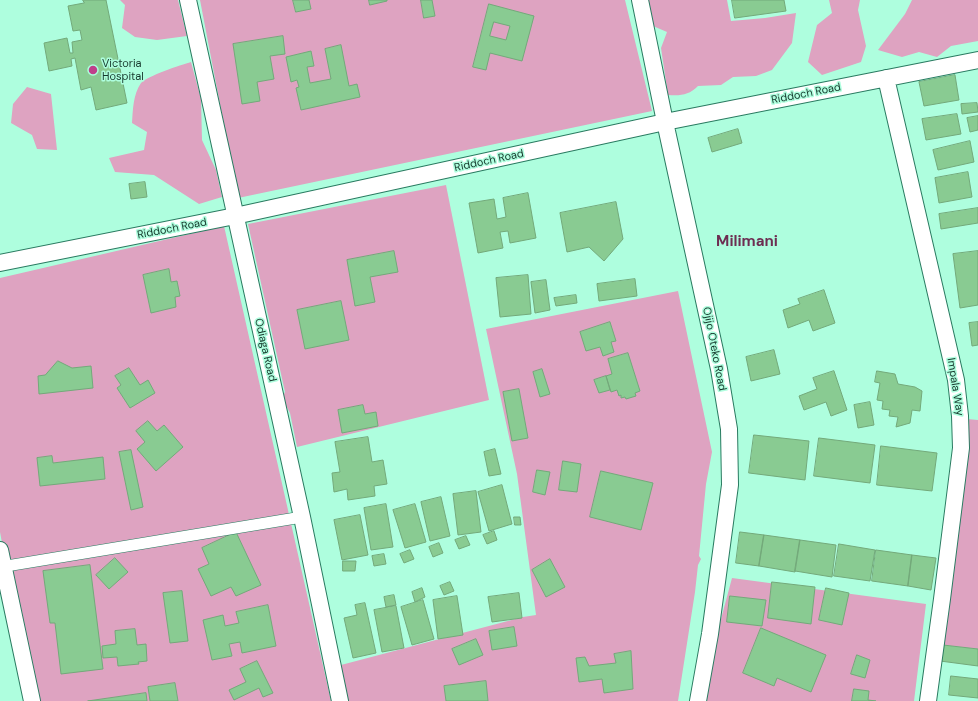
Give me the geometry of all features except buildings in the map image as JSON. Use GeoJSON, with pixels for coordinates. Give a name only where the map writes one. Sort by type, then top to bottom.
{"type":"FeatureCollection","features":[{"type":"Feature","properties":{"kind":"street","name":"Odiaga Road"},"geometry":{"type":"LineString","coordinates":[[188,0],[302,517],[340,701]]}},
{"type":"Feature","properties":{"kind":"street","name":"Ojijo Oteko Road"},"geometry":{"type":"LineString","coordinates":[[640,0],[719,369],[729,429],[730,485],[710,634],[698,701]]}},
{"type":"Feature","properties":{"kind":"street","name":"Riddoch Road"},"geometry":{"type":"LineString","coordinates":[[0,263],[235,216],[665,122],[978,60]]}},
{"type":"Feature","properties":{"kind":"street","name":"Impala Way"},"geometry":{"type":"LineString","coordinates":[[886,78],[956,380],[960,416],[961,448],[928,701]]}},
{"type":"Feature","properties":{"kind":"street"},"geometry":{"type":"LineString","coordinates":[[2,567],[302,517]]}},
{"type":"Feature","properties":{"kind":"street"},"geometry":{"type":"LineString","coordinates":[[0,550],[2,567],[32,701]]}},
{"type":"Feature","properties":{"kind":"shaded area"},"geometry":{"type":"Polygon","coordinates":[[[120,0],[178,0],[187,36],[157,40],[135,37],[122,28],[125,5],[120,0]]]}},
{"type":"Feature","properties":{"kind":"shaded area"},"geometry":{"type":"Polygon","coordinates":[[[200,0],[625,0],[652,111],[238,198],[200,0]]]}},
{"type":"Feature","properties":{"kind":"shaded area"},"geometry":{"type":"Polygon","coordinates":[[[648,0],[727,0],[731,21],[796,13],[792,43],[772,70],[756,76],[733,77],[721,85],[698,86],[684,94],[668,95],[661,48],[667,32],[653,26],[648,0]]]}},
{"type":"Feature","properties":{"kind":"shaded area"},"geometry":{"type":"Polygon","coordinates":[[[829,0],[860,0],[858,10],[866,46],[861,62],[822,75],[808,62],[817,25],[832,13],[829,0]]]}},
{"type":"Feature","properties":{"kind":"shaded area"},"geometry":{"type":"Polygon","coordinates":[[[912,0],[978,0],[978,41],[951,46],[937,57],[919,52],[902,57],[878,50],[905,14],[912,0]]]}},
{"type":"Feature","properties":{"kind":"shaded area"},"geometry":{"type":"Polygon","coordinates":[[[191,62],[201,99],[202,140],[216,170],[222,197],[199,204],[154,175],[115,172],[109,158],[144,150],[147,132],[132,123],[135,97],[141,83],[157,74],[191,62]]]}},
{"type":"Feature","properties":{"kind":"shaded area"},"geometry":{"type":"Polygon","coordinates":[[[27,87],[51,94],[57,150],[37,149],[32,135],[11,123],[13,104],[27,87]]]}},
{"type":"Feature","properties":{"kind":"shaded area"},"geometry":{"type":"Polygon","coordinates":[[[446,185],[489,400],[297,447],[290,413],[282,398],[285,392],[248,224],[446,185]]]}},
{"type":"Feature","properties":{"kind":"shaded area"},"geometry":{"type":"Polygon","coordinates":[[[224,226],[331,701],[31,701],[0,532],[0,278],[224,226]]]}},
{"type":"Feature","properties":{"kind":"shaded area"},"geometry":{"type":"Polygon","coordinates":[[[678,291],[712,452],[706,484],[699,556],[701,559],[698,565],[678,701],[348,701],[341,665],[523,617],[536,615],[517,474],[486,329],[678,291]]]}},
{"type":"Feature","properties":{"kind":"shaded area"},"geometry":{"type":"Polygon","coordinates":[[[967,419],[978,420],[978,649],[943,645],[967,419]]]}},
{"type":"Feature","properties":{"kind":"shaded area"},"geometry":{"type":"Polygon","coordinates":[[[732,578],[926,604],[914,701],[699,701],[732,578]]]}},
{"type":"Feature","properties":{"kind":"place","name":"Victoria Hospital"},"geometry":{"type":"Point","coordinates":[93,70]}},
{"type":"Feature","properties":{"kind":"district","name":"Milimani"},"geometry":{"type":"Point","coordinates":[747,242]}}]}
